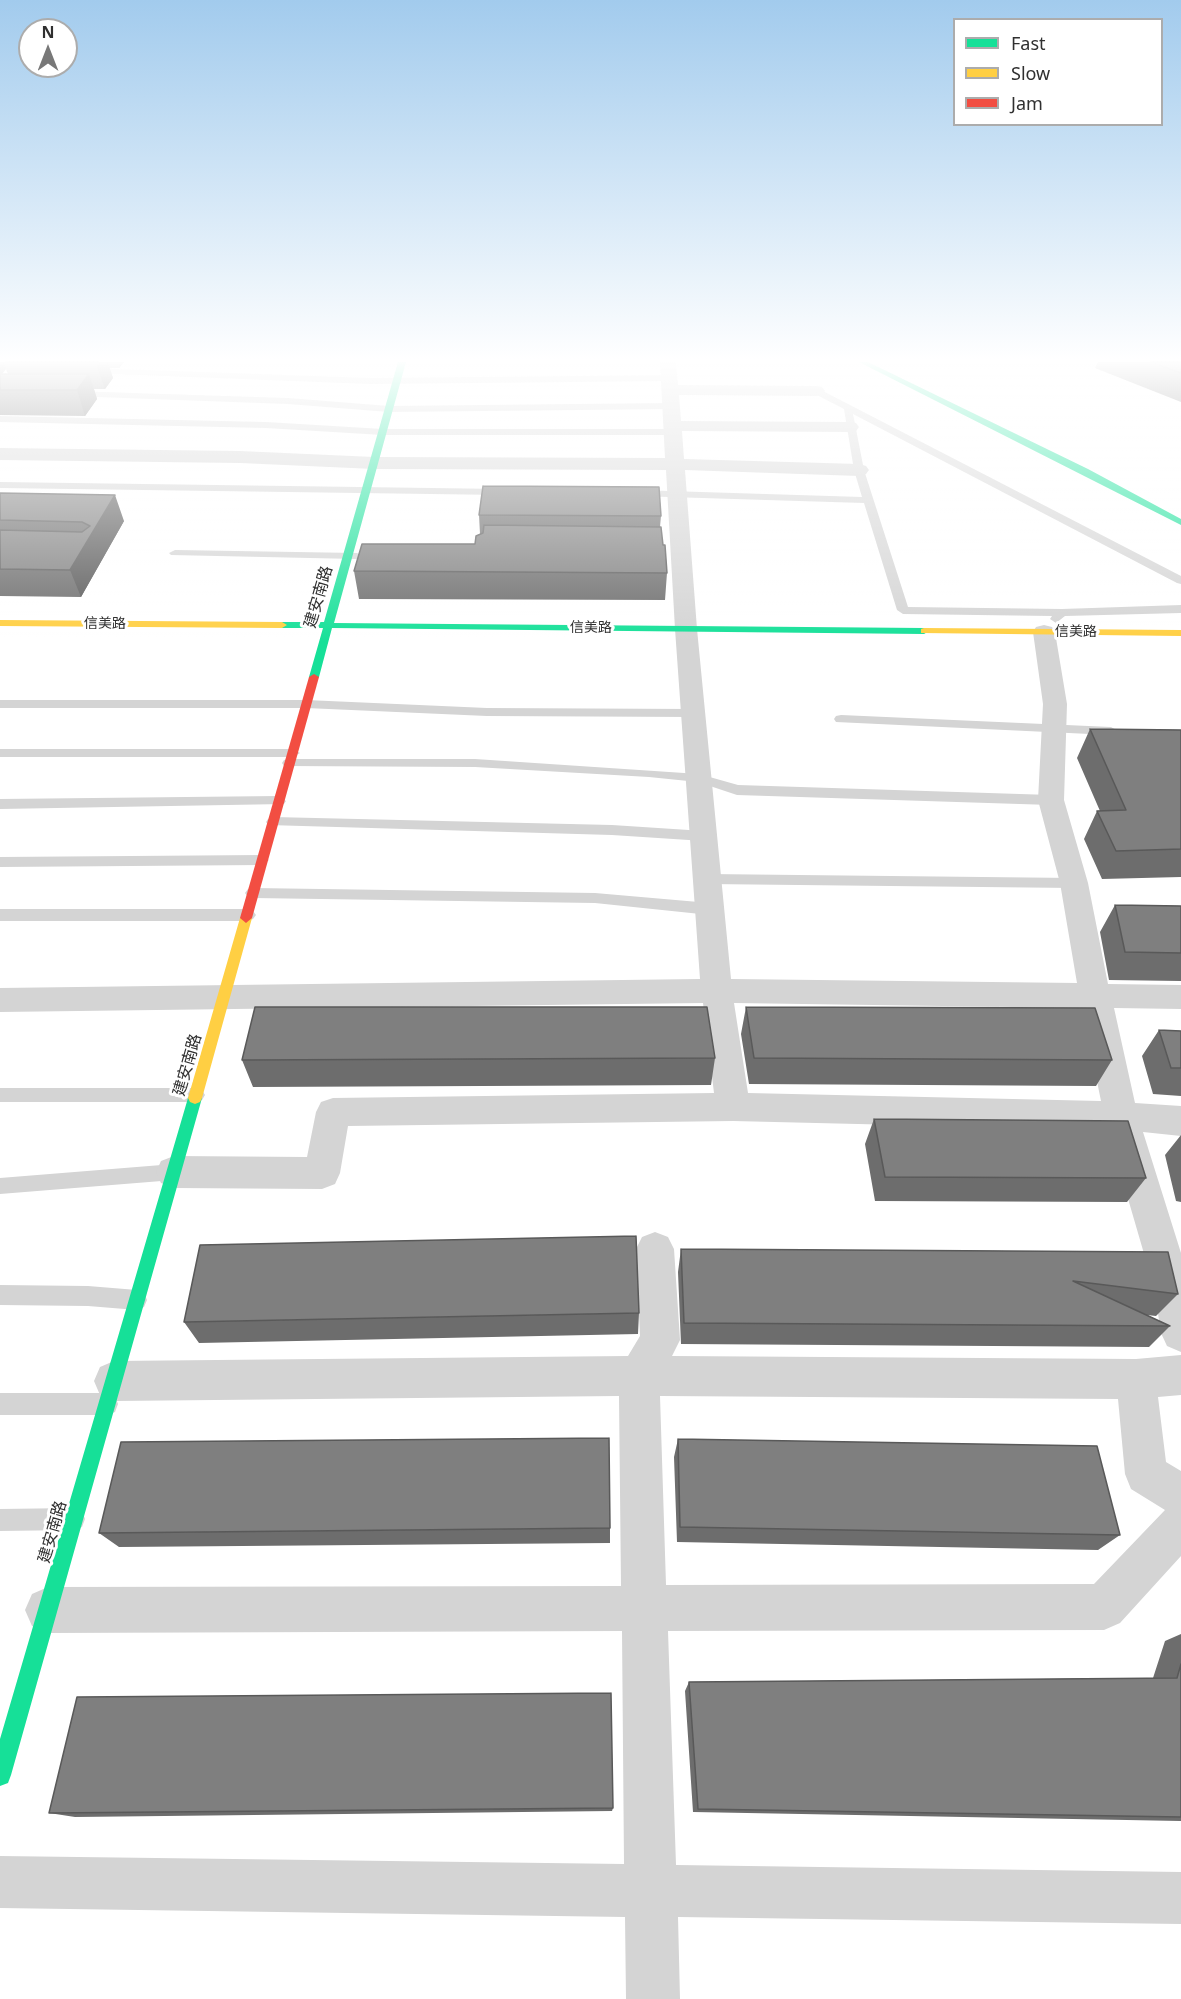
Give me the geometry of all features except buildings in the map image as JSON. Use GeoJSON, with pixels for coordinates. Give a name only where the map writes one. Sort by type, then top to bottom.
{"type":"FeatureCollection","features":[{"type":"Feature","properties":{"kind":"street"},"geometry":{"type":"LineString","coordinates":[[103,455],[240,457],[374,463],[675,464],[859,470]]}},
{"type":"Feature","properties":{"kind":"street","name":"建安南路"},"geometry":{"type":"LineString","coordinates":[[0,1775],[248,915],[376,455]]}},
{"type":"Feature","properties":{"kind":"street"},"geometry":{"type":"LineString","coordinates":[[674,455],[677,494],[675,549],[686,629],[717,991],[733,1107]]}},
{"type":"Feature","properties":{"kind":"street"},"geometry":{"type":"LineString","coordinates":[[1053,455],[1181,522]]}},
{"type":"Feature","properties":{"kind":"street","name":"信美路"},"geometry":{"type":"LineString","coordinates":[[0,623],[686,629],[1053,623],[1181,633]]}},
{"type":"Feature","properties":{"kind":"street"},"geometry":{"type":"LineString","coordinates":[[1053,623],[1055,704],[1051,800],[1074,883],[1121,1116],[1173,1288],[1181,1333]]}},
{"type":"Feature","properties":{"kind":"street"},"geometry":{"type":"LineString","coordinates":[[0,1000],[717,991],[1181,997]]}},
{"type":"Feature","properties":{"kind":"street"},"geometry":{"type":"LineString","coordinates":[[174,1172],[322,1173],[333,1112],[733,1107],[1121,1116],[1181,1121]]}},
{"type":"Feature","properties":{"kind":"street"},"geometry":{"type":"LineString","coordinates":[[653,1999],[639,1376],[660,1340],[655,1249]]}},
{"type":"Feature","properties":{"kind":"street"},"geometry":{"type":"LineString","coordinates":[[111,1392],[639,1376],[1136,1379],[1181,1375]]}},
{"type":"Feature","properties":{"kind":"street"},"geometry":{"type":"LineString","coordinates":[[1136,1379],[1146,1474],[1181,1495]]}},
{"type":"Feature","properties":{"kind":"street"},"geometry":{"type":"LineString","coordinates":[[48,1610],[1104,1607],[1181,1524]]}},
{"type":"Feature","properties":{"kind":"street"},"geometry":{"type":"LineString","coordinates":[[0,1882],[1181,1898]]}},
{"type":"Feature","properties":{"kind":"lane"},"geometry":{"type":"LineString","coordinates":[[856,455],[903,610],[1053,623],[1181,609]]}},
{"type":"Feature","properties":{"kind":"lane"},"geometry":{"type":"LineString","coordinates":[[939,455],[1181,581]]}},
{"type":"Feature","properties":{"kind":"lane"},"geometry":{"type":"LineString","coordinates":[[0,485],[510,492]]}},
{"type":"Feature","properties":{"kind":"lane"},"geometry":{"type":"LineString","coordinates":[[629,493],[868,500]]}},
{"type":"Feature","properties":{"kind":"lane"},"geometry":{"type":"LineString","coordinates":[[175,553],[371,556]]}},
{"type":"Feature","properties":{"kind":"lane"},"geometry":{"type":"LineString","coordinates":[[0,704],[306,704],[486,712],[693,713]]}},
{"type":"Feature","properties":{"kind":"lane"},"geometry":{"type":"LineString","coordinates":[[841,719],[1123,732]]}},
{"type":"Feature","properties":{"kind":"lane"},"geometry":{"type":"LineString","coordinates":[[0,753],[475,763],[699,778],[736,790],[1051,800]]}},
{"type":"Feature","properties":{"kind":"lane"},"geometry":{"type":"LineString","coordinates":[[0,804],[279,801]]}},
{"type":"Feature","properties":{"kind":"lane"},"geometry":{"type":"LineString","coordinates":[[273,822],[601,830],[704,836]]}},
{"type":"Feature","properties":{"kind":"lane"},"geometry":{"type":"LineString","coordinates":[[0,862],[262,860]]}},
{"type":"Feature","properties":{"kind":"lane"},"geometry":{"type":"LineString","coordinates":[[707,879],[1074,883]]}},
{"type":"Feature","properties":{"kind":"lane"},"geometry":{"type":"LineString","coordinates":[[253,893],[595,897],[710,909]]}},
{"type":"Feature","properties":{"kind":"lane"},"geometry":{"type":"LineString","coordinates":[[0,915],[248,915]]}},
{"type":"Feature","properties":{"kind":"lane"},"geometry":{"type":"LineString","coordinates":[[0,1095],[196,1095]]}},
{"type":"Feature","properties":{"kind":"lane"},"geometry":{"type":"LineString","coordinates":[[0,1186],[174,1172]]}},
{"type":"Feature","properties":{"kind":"lane"},"geometry":{"type":"LineString","coordinates":[[0,1295],[88,1296],[137,1300]]}},
{"type":"Feature","properties":{"kind":"lane"},"geometry":{"type":"LineString","coordinates":[[0,1404],[111,1392]]}},
{"type":"Feature","properties":{"kind":"lane"},"geometry":{"type":"LineString","coordinates":[[0,1520],[74,1519]]}},
{"type":"Feature","properties":{"kind":"lane"},"geometry":{"type":"LineString","coordinates":[[0,1685],[26,1686]]}},
{"type":"Feature","properties":{"kind":"traffic: fast"},"geometry":{"type":"LineString","coordinates":[[314,677],[376,455]]}},
{"type":"Feature","properties":{"kind":"traffic: fast"},"geometry":{"type":"LineString","coordinates":[[1053,455],[1181,522]]}},
{"type":"Feature","properties":{"kind":"traffic: fast"},"geometry":{"type":"LineString","coordinates":[[282,625],[924,631]]}},
{"type":"Feature","properties":{"kind":"traffic: fast"},"geometry":{"type":"LineString","coordinates":[[0,1775],[195,1098]]}},
{"type":"Feature","properties":{"kind":"traffic: slow"},"geometry":{"type":"LineString","coordinates":[[0,623],[282,625]]}},
{"type":"Feature","properties":{"kind":"traffic: slow"},"geometry":{"type":"LineString","coordinates":[[924,631],[1181,633]]}},
{"type":"Feature","properties":{"kind":"traffic: slow"},"geometry":{"type":"LineString","coordinates":[[195,1098],[246,918]]}},
{"type":"Feature","properties":{"kind":"traffic: jam"},"geometry":{"type":"LineString","coordinates":[[246,918],[314,677]]}}]}
